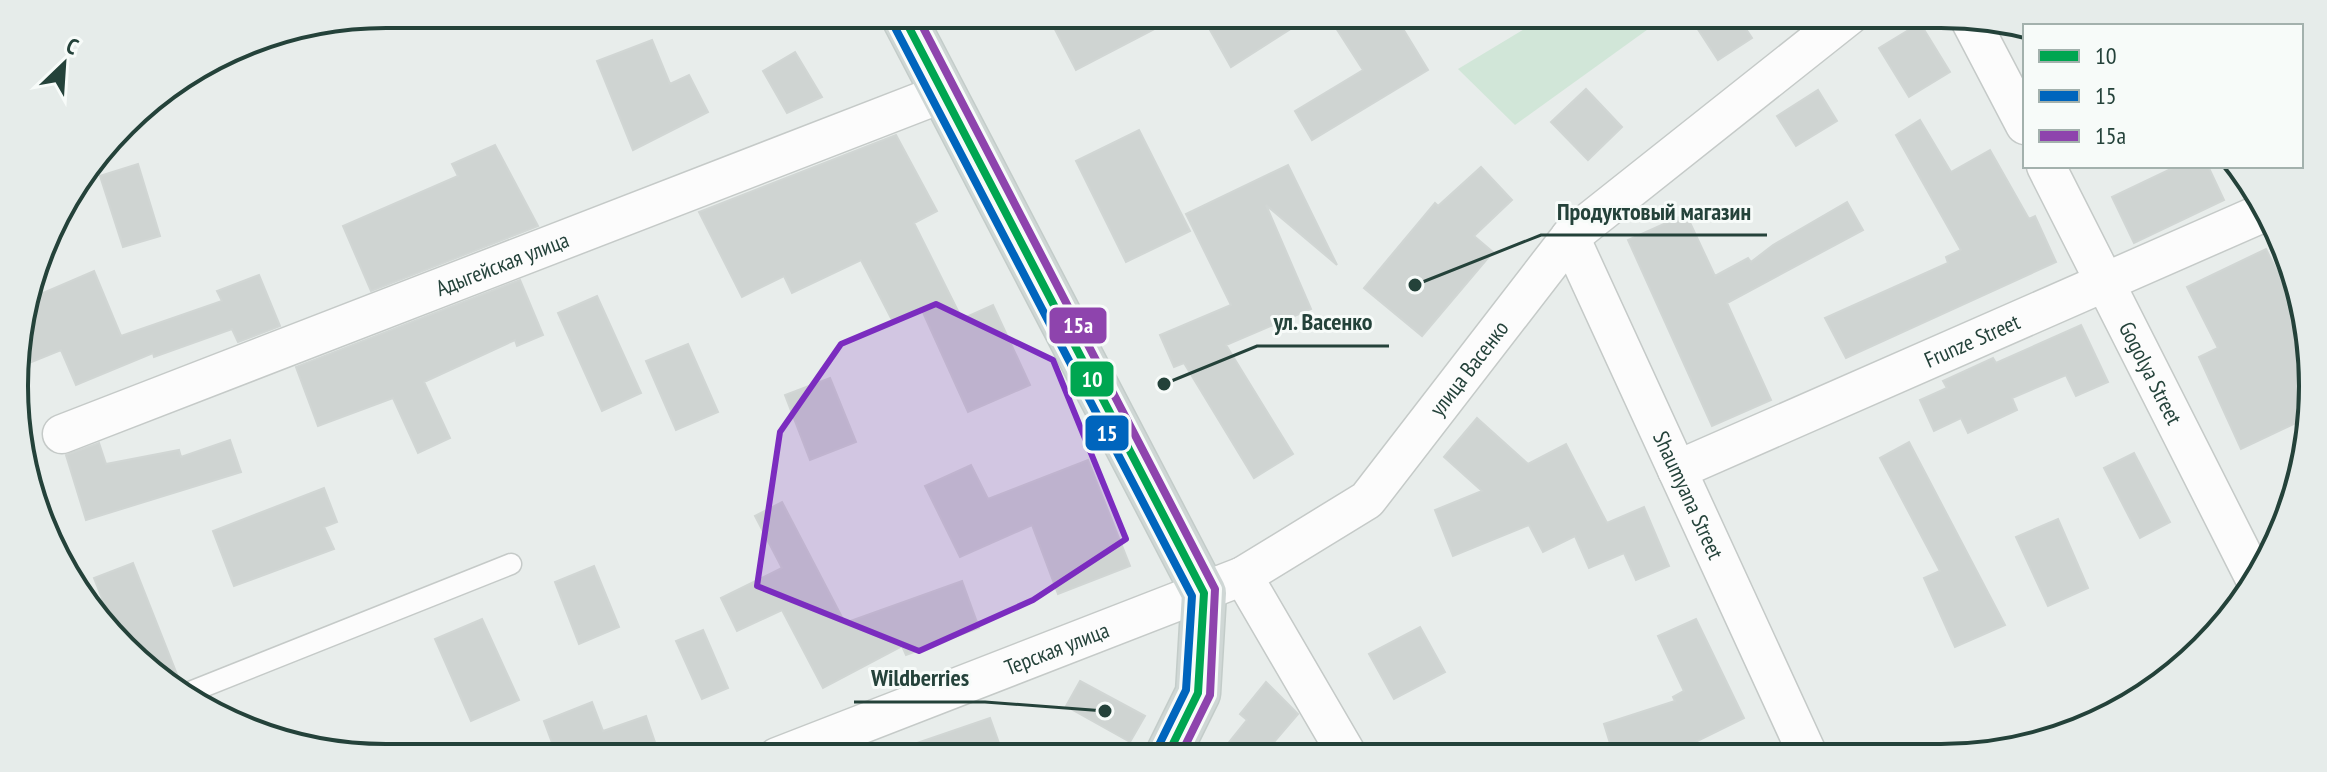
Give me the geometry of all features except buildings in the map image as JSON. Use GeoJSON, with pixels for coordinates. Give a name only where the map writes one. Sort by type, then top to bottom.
{"type":"FeatureCollection","features":[{"type":"Feature","properties":{"kind":"main road"},"geometry":{"type":"LineString","coordinates":[[909,28],[1204,593],[1198,693],[1173,744]]}},
{"type":"Feature","properties":{"kind":"street","name":"улица Васенко"},"geometry":{"type":"LineString","coordinates":[[1204,593],[1243,576],[1367,500],[1570,237],[1833,28]]}},
{"type":"Feature","properties":{"kind":"street"},"geometry":{"type":"LineString","coordinates":[[1975,30],[2023,121]]}},
{"type":"Feature","properties":{"kind":"street","name":"Адыгейская улица"},"geometry":{"type":"LineString","coordinates":[[62,434],[943,93]]}},
{"type":"Feature","properties":{"kind":"street","name":"Gogolya Street"},"geometry":{"type":"LineString","coordinates":[[2047,168],[2249,568]]}},
{"type":"Feature","properties":{"kind":"street","name":"Frunze Street"},"geometry":{"type":"LineString","coordinates":[[1677,470],[2256,216]]}},
{"type":"Feature","properties":{"kind":"street","name":"Shaumyana Street"},"geometry":{"type":"LineString","coordinates":[[1570,237],[1803,744]]}},
{"type":"Feature","properties":{"kind":"street"},"geometry":{"type":"LineString","coordinates":[[1243,576],[1341,744]]}},
{"type":"Feature","properties":{"kind":"street","name":"Терская улица"},"geometry":{"type":"LineString","coordinates":[[811,744],[1204,593]]}},
{"type":"Feature","properties":{"kind":"lane"},"geometry":{"type":"LineString","coordinates":[[196,690],[511,564]]}},
{"type":"Feature","properties":{"kind":"highlighted area"},"geometry":{"type":"Polygon","coordinates":[[[936,304],[1053,360],[1126,539],[1033,600],[919,651],[757,586],[780,432],[841,344],[936,304]]]}},
{"type":"Feature","properties":{"kind":"green space"},"geometry":{"type":"Polygon","coordinates":[[[1526,28],[1650,28],[1515,125],[1458,69],[1526,28]]]}},
{"type":"Feature","properties":{"kind":"transit line","name":"15"},"geometry":{"type":"LineString","coordinates":[[895,28],[1192,596],[1186,690],[1159,744]]}},
{"type":"Feature","properties":{"kind":"transit line","name":"10"},"geometry":{"type":"LineString","coordinates":[[909,28],[1204,593],[1198,693],[1173,744]]}},
{"type":"Feature","properties":{"kind":"transit line","name":"15а"},"geometry":{"type":"LineString","coordinates":[[923,28],[1215,589],[1210,695],[1186,744]]}},
{"type":"Feature","properties":{"kind":"place","name":"Продуктовый магазин"},"geometry":{"type":"Point","coordinates":[1415,285]}},
{"type":"Feature","properties":{"kind":"place","name":"ул. Васенко"},"geometry":{"type":"Point","coordinates":[1164,384]}},
{"type":"Feature","properties":{"kind":"place","name":"Wildberries"},"geometry":{"type":"Point","coordinates":[1105,711]}}]}
